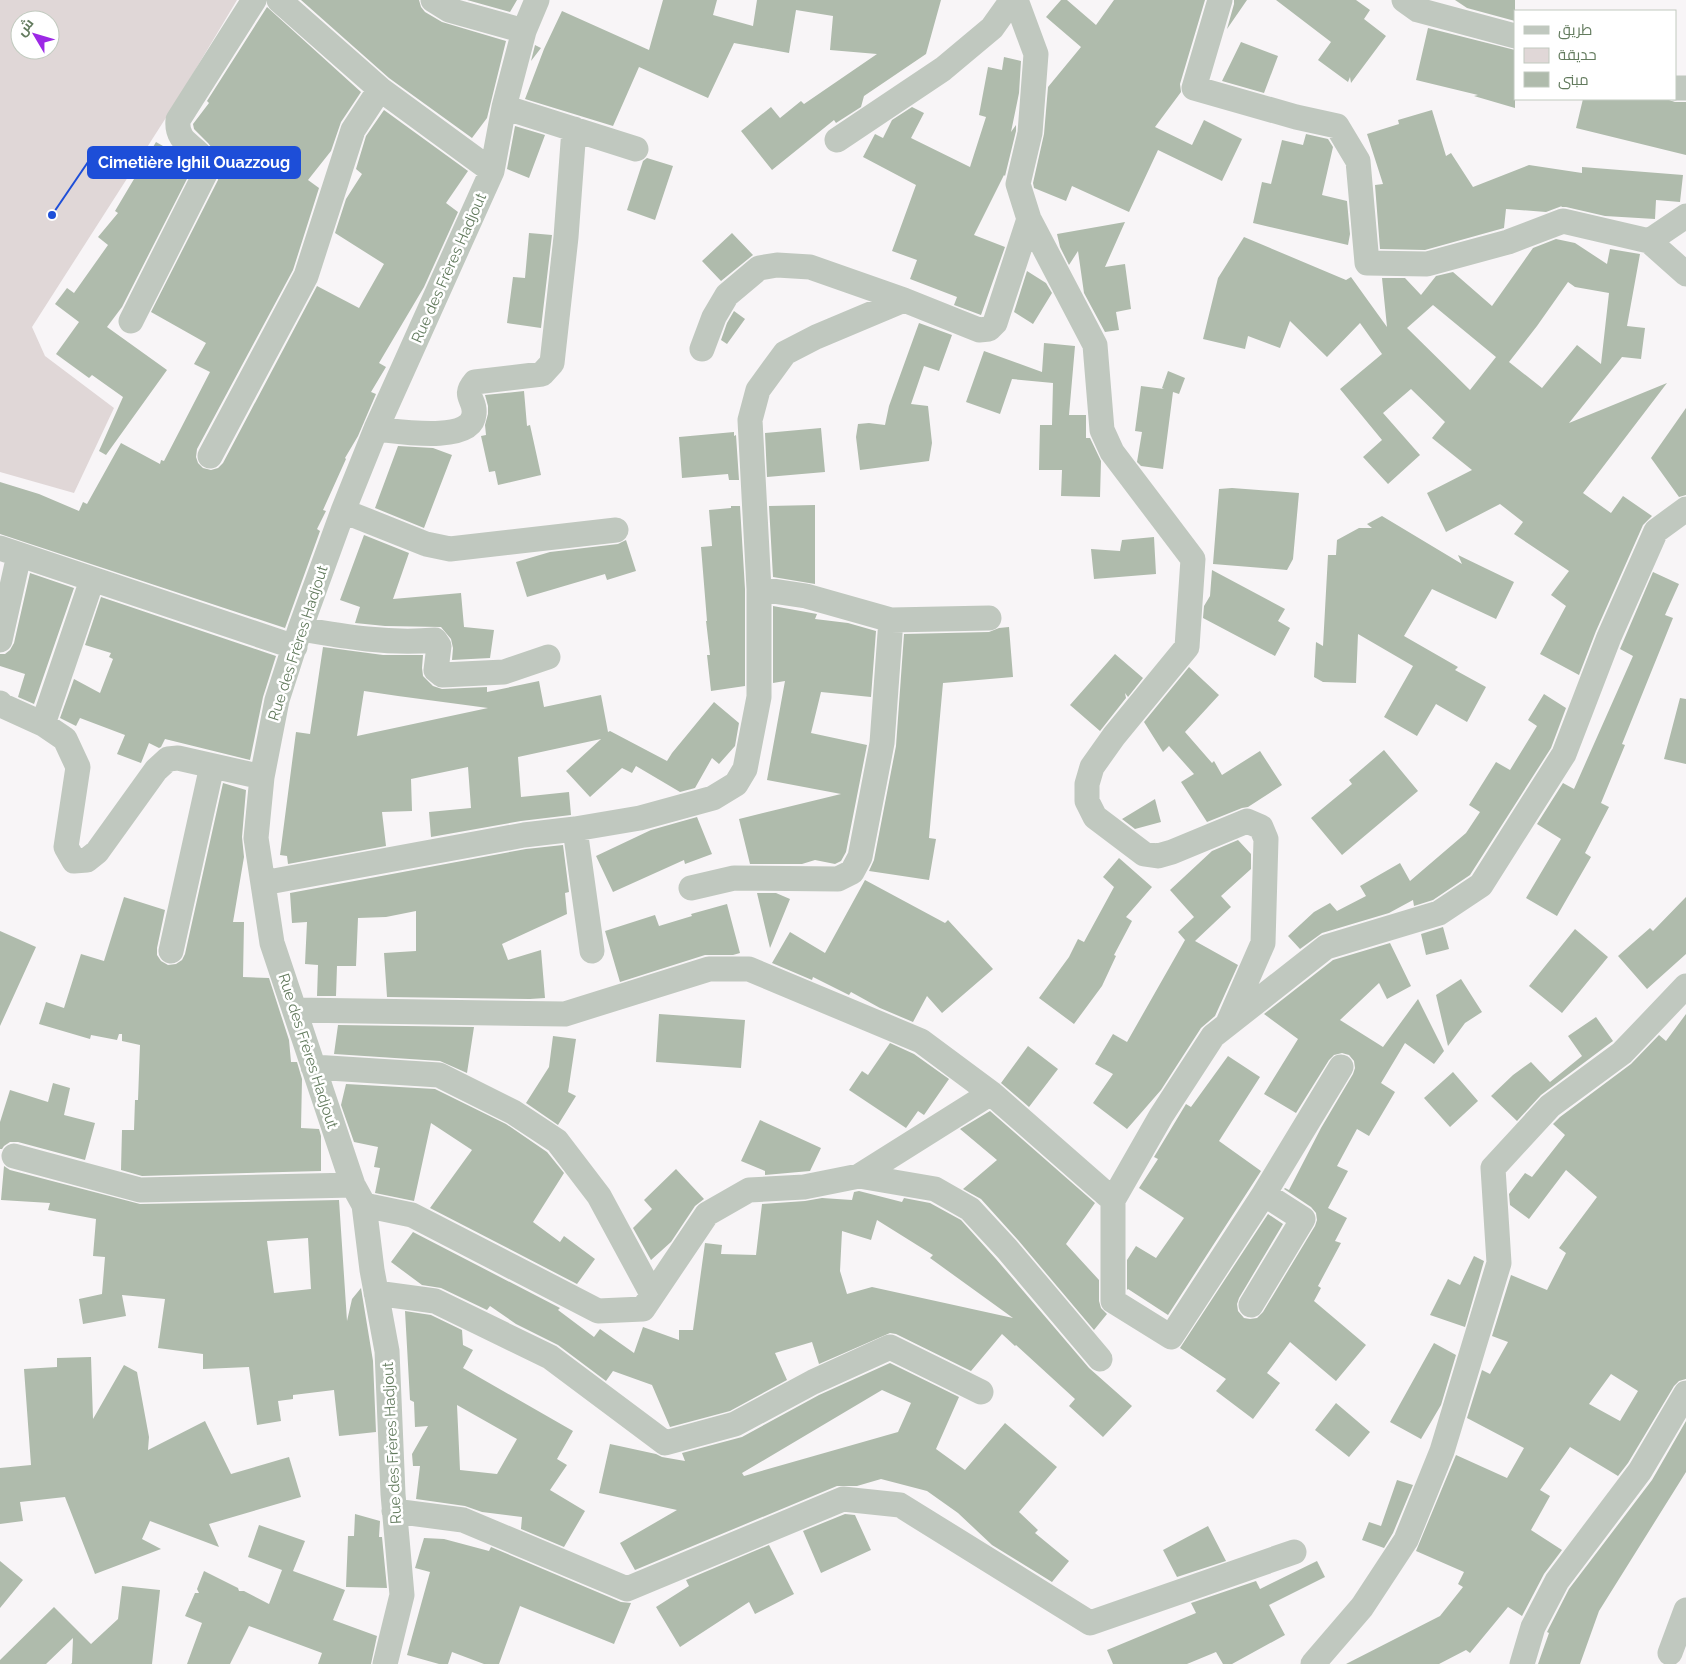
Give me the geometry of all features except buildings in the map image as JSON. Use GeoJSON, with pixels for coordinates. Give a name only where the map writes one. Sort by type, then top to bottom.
{"type":"FeatureCollection","features":[{"type":"Feature","properties":{"kind":"street"},"geometry":{"type":"LineString","coordinates":[[132,321],[205,174],[206,165],[204,158],[181,138],[177,130],[178,120],[254,0]]}},
{"type":"Feature","properties":{"kind":"street"},"geometry":{"type":"LineString","coordinates":[[278,0],[380,89],[492,171]]}},
{"type":"Feature","properties":{"kind":"street"},"geometry":{"type":"LineString","coordinates":[[433,0],[449,10],[524,31]]}},
{"type":"Feature","properties":{"kind":"street","name":"Rue des Frères Hadjout"},"geometry":{"type":"LineString","coordinates":[[385,1664],[402,1595],[394,1511],[387,1351],[358,1195],[272,943],[256,838],[262,777],[277,700],[297,638],[343,511],[376,429],[492,171],[504,107],[524,31],[537,0]]}},
{"type":"Feature","properties":{"kind":"street"},"geometry":{"type":"LineString","coordinates":[[837,140],[942,69],[992,28],[1012,0]]}},
{"type":"Feature","properties":{"kind":"street"},"geometry":{"type":"LineString","coordinates":[[1016,0],[1036,54],[1030,133],[1018,184],[1029,219],[1095,345],[1102,430],[1112,452],[1193,559],[1187,647],[1114,736],[1092,767],[1087,784],[1087,801],[1095,817],[1144,854],[1158,856],[1172,852],[1247,820],[1261,827],[1266,839],[1263,943],[1227,1025]]}},
{"type":"Feature","properties":{"kind":"street"},"geometry":{"type":"LineString","coordinates":[[1220,0],[1194,88],[1296,117],[1337,126],[1358,161],[1367,263],[1427,264],[1508,242],[1563,221],[1649,241],[1686,274]]}},
{"type":"Feature","properties":{"kind":"street"},"geometry":{"type":"LineString","coordinates":[[1404,0],[1418,10],[1514,36]]}},
{"type":"Feature","properties":{"kind":"street"},"geometry":{"type":"LineString","coordinates":[[210,456],[306,276],[353,130],[380,89]]}},
{"type":"Feature","properties":{"kind":"street"},"geometry":{"type":"LineString","coordinates":[[504,107],[636,150]]}},
{"type":"Feature","properties":{"kind":"street"},"geometry":{"type":"LineString","coordinates":[[376,429],[431,434],[464,429],[472,422],[475,412],[469,394],[470,388],[476,382],[542,374],[552,363],[566,237],[574,129]]}},
{"type":"Feature","properties":{"kind":"street"},"geometry":{"type":"LineString","coordinates":[[1649,241],[1686,216]]}},
{"type":"Feature","properties":{"kind":"street"},"geometry":{"type":"LineString","coordinates":[[702,349],[714,317],[727,295],[759,268],[777,265],[810,267],[904,300],[979,330],[988,329],[995,322],[1029,219]]}},
{"type":"Feature","properties":{"kind":"street"},"geometry":{"type":"LineString","coordinates":[[263,883],[524,835],[640,818],[713,798],[736,784],[745,769],[759,697],[759,589],[750,420],[758,390],[785,353],[904,300]]}},
{"type":"Feature","properties":{"kind":"street"},"geometry":{"type":"LineString","coordinates":[[1341,1067],[1264,1194],[1171,1337],[1113,1301],[1113,1200],[1160,1116],[1213,1036],[1326,947],[1439,913],[1481,885],[1564,754],[1609,637],[1656,531],[1686,509]]}},
{"type":"Feature","properties":{"kind":"street"},"geometry":{"type":"LineString","coordinates":[[343,511],[426,544],[450,549],[616,530]]}},
{"type":"Feature","properties":{"kind":"street"},"geometry":{"type":"LineString","coordinates":[[0,640],[9,552],[92,580],[297,638],[411,642],[435,640],[440,646],[436,670],[442,675],[504,672],[548,657]]}},
{"type":"Feature","properties":{"kind":"street"},"geometry":{"type":"LineString","coordinates":[[43,724],[92,580]]}},
{"type":"Feature","properties":{"kind":"street"},"geometry":{"type":"LineString","coordinates":[[759,589],[806,596],[891,620],[989,618]]}},
{"type":"Feature","properties":{"kind":"street"},"geometry":{"type":"LineString","coordinates":[[691,888],[734,878],[838,879],[852,872],[860,857],[882,743],[891,620]]}},
{"type":"Feature","properties":{"kind":"street"},"geometry":{"type":"LineString","coordinates":[[0,703],[43,724],[64,739],[78,767],[66,847],[74,861],[87,860],[97,852],[156,770],[168,759],[178,758],[262,777]]}},
{"type":"Feature","properties":{"kind":"street"},"geometry":{"type":"LineString","coordinates":[[171,951],[212,766]]}},
{"type":"Feature","properties":{"kind":"street"},"geometry":{"type":"LineString","coordinates":[[575,829],[592,951]]}},
{"type":"Feature","properties":{"kind":"street"},"geometry":{"type":"LineString","coordinates":[[295,1010],[565,1014],[709,969],[749,969],[922,1041],[991,1093],[1113,1200]]}},
{"type":"Feature","properties":{"kind":"street"},"geometry":{"type":"LineString","coordinates":[[1313,1664],[1362,1607],[1406,1540],[1442,1451],[1499,1263],[1493,1168],[1550,1106],[1622,1052],[1686,986]]}},
{"type":"Feature","properties":{"kind":"street"},"geometry":{"type":"LineString","coordinates":[[313,1067],[439,1075],[513,1112],[557,1141],[599,1196],[652,1294]]}},
{"type":"Feature","properties":{"kind":"street"},"geometry":{"type":"LineString","coordinates":[[14,1156],[140,1190],[358,1195],[412,1215],[598,1311],[643,1309],[707,1214],[749,1190],[804,1187],[859,1176],[991,1093]]}},
{"type":"Feature","properties":{"kind":"street"},"geometry":{"type":"LineString","coordinates":[[859,1176],[934,1189],[970,1209],[1008,1249],[1100,1359]]}},
{"type":"Feature","properties":{"kind":"street"},"geometry":{"type":"LineString","coordinates":[[1251,1305],[1302,1219],[1264,1194]]}},
{"type":"Feature","properties":{"kind":"street"},"geometry":{"type":"LineString","coordinates":[[376,1293],[435,1301],[550,1357],[665,1443],[735,1424],[813,1382],[890,1347],[981,1392]]}},
{"type":"Feature","properties":{"kind":"street"},"geometry":{"type":"LineString","coordinates":[[1522,1664],[1533,1628],[1557,1581],[1640,1470],[1686,1392]]}},
{"type":"Feature","properties":{"kind":"street"},"geometry":{"type":"LineString","coordinates":[[394,1511],[463,1520],[627,1589],[842,1499],[900,1505],[1090,1623],[1294,1552]]}},
{"type":"Feature","properties":{"kind":"street"},"geometry":{"type":"LineString","coordinates":[[1671,1660],[1686,1610]]}},
{"type":"Feature","properties":{"kind":"green space"},"geometry":{"type":"Polygon","coordinates":[[[0,0],[237,0],[176,102],[32,327],[45,356],[114,408],[74,493],[0,472],[0,0]]]}},
{"type":"Feature","properties":{"kind":"place","name":"Cimetière Ighil Ouazzoug"},"geometry":{"type":"Point","coordinates":[52,215]}}]}
